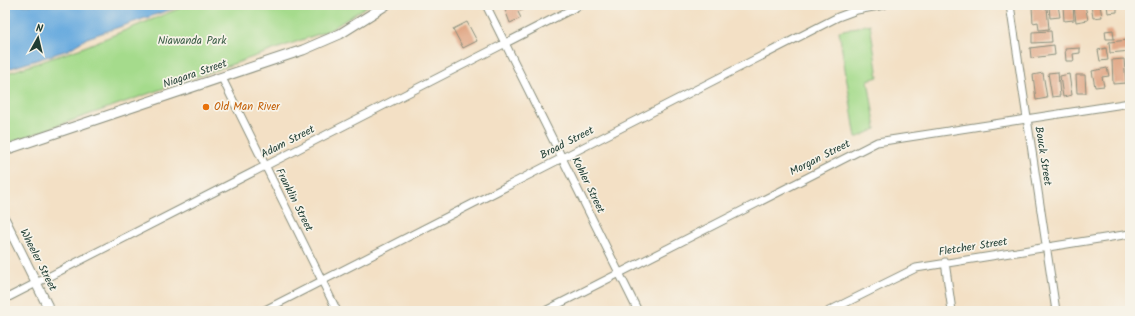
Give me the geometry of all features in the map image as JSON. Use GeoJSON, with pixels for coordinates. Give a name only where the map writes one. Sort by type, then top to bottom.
{"type":"FeatureCollection","features":[{"type":"Feature","properties":{"kind":"main road","name":"Niagara Street"},"geometry":{"type":"LineString","coordinates":[[5,150],[222,78],[320,43],[386,5]]}},
{"type":"Feature","properties":{"kind":"main road","name":"Wheeler Street"},"geometry":{"type":"LineString","coordinates":[[5,220],[50,311]]}},
{"type":"Feature","properties":{"kind":"street","name":"Kohler Street"},"geometry":{"type":"LineString","coordinates":[[486,5],[638,311]]}},
{"type":"Feature","properties":{"kind":"street","name":"Adam Street"},"geometry":{"type":"LineString","coordinates":[[5,299],[580,5]]}},
{"type":"Feature","properties":{"kind":"street","name":"Broad Street"},"geometry":{"type":"LineString","coordinates":[[263,311],[838,17],[857,10],[884,5]]}},
{"type":"Feature","properties":{"kind":"street","name":"Bouck Street"},"geometry":{"type":"LineString","coordinates":[[1010,5],[1056,311]]}},
{"type":"Feature","properties":{"kind":"street","name":"Franklin Street"},"geometry":{"type":"LineString","coordinates":[[222,78],[264,166],[337,311]]}},
{"type":"Feature","properties":{"kind":"street","name":"Morgan Street"},"geometry":{"type":"LineString","coordinates":[[546,311],[877,142],[1130,103]]}},
{"type":"Feature","properties":{"kind":"street","name":"Fletcher Street"},"geometry":{"type":"LineString","coordinates":[[829,311],[916,268],[945,262],[1130,234]]}},
{"type":"Feature","properties":{"kind":"street"},"geometry":{"type":"LineString","coordinates":[[945,262],[952,311]]}},
{"type":"Feature","properties":{"kind":"green space","name":"Niawanda Park"},"geometry":{"type":"Polygon","coordinates":[[[188,5],[369,5],[330,30],[5,144],[5,74],[79,49],[188,5]]]}},
{"type":"Feature","properties":{"kind":"green space"},"geometry":{"type":"Polygon","coordinates":[[[870,24],[878,77],[868,80],[876,129],[856,138],[839,31],[870,24]]]}},
{"type":"Feature","properties":{"kind":"water"},"geometry":{"type":"Polygon","coordinates":[[[5,5],[188,5],[178,7],[87,38],[68,50],[5,70],[5,5]]]}},
{"type":"Feature","properties":{"kind":"building"},"geometry":{"type":"Polygon","coordinates":[[[509,5],[523,5],[525,9],[518,12],[521,18],[510,23],[504,7],[509,5]]]}},
{"type":"Feature","properties":{"kind":"building"},"geometry":{"type":"Polygon","coordinates":[[[1049,5],[1058,5],[1060,17],[1050,18],[1049,5]]]}},
{"type":"Feature","properties":{"kind":"building"},"geometry":{"type":"Polygon","coordinates":[[[1063,5],[1073,5],[1074,20],[1064,21],[1063,5]]]}},
{"type":"Feature","properties":{"kind":"building"},"geometry":{"type":"Polygon","coordinates":[[[1074,5],[1085,5],[1088,20],[1076,22],[1074,5]]]}},
{"type":"Feature","properties":{"kind":"building"},"geometry":{"type":"Polygon","coordinates":[[[1091,5],[1100,5],[1102,17],[1093,18],[1091,5]]]}},
{"type":"Feature","properties":{"kind":"building"},"geometry":{"type":"Polygon","coordinates":[[[1107,5],[1117,5],[1117,12],[1108,13],[1107,5]]]}},
{"type":"Feature","properties":{"kind":"building"},"geometry":{"type":"Polygon","coordinates":[[[1040,6],[1041,9],[1047,8],[1049,29],[1039,30],[1038,22],[1033,23],[1032,7],[1040,6]]]}},
{"type":"Feature","properties":{"kind":"building"},"geometry":{"type":"Polygon","coordinates":[[[467,22],[477,41],[463,48],[453,29],[467,22]]]}},
{"type":"Feature","properties":{"kind":"building"},"geometry":{"type":"Polygon","coordinates":[[[1113,30],[1114,39],[1106,39],[1105,31],[1113,30]]]}},
{"type":"Feature","properties":{"kind":"building"},"geometry":{"type":"Polygon","coordinates":[[[1051,31],[1052,42],[1032,43],[1032,32],[1051,31]]]}},
{"type":"Feature","properties":{"kind":"building"},"geometry":{"type":"Polygon","coordinates":[[[1129,40],[1130,51],[1110,53],[1109,42],[1129,40]]]}},
{"type":"Feature","properties":{"kind":"building"},"geometry":{"type":"Polygon","coordinates":[[[1054,45],[1055,55],[1031,58],[1030,48],[1054,45]]]}},
{"type":"Feature","properties":{"kind":"building"},"geometry":{"type":"Polygon","coordinates":[[[1080,48],[1080,53],[1073,54],[1074,61],[1066,61],[1065,49],[1080,48]]]}},
{"type":"Feature","properties":{"kind":"building"},"geometry":{"type":"Polygon","coordinates":[[[1106,48],[1108,60],[1100,61],[1098,50],[1106,48]]]}},
{"type":"Feature","properties":{"kind":"building"},"geometry":{"type":"Polygon","coordinates":[[[1124,59],[1126,83],[1113,84],[1112,60],[1124,59]]]}},
{"type":"Feature","properties":{"kind":"building"},"geometry":{"type":"Polygon","coordinates":[[[1107,68],[1109,76],[1102,77],[1104,86],[1095,87],[1092,71],[1107,68]]]}},
{"type":"Feature","properties":{"kind":"building"},"geometry":{"type":"Polygon","coordinates":[[[1058,72],[1060,96],[1052,97],[1048,73],[1058,72]]]}},
{"type":"Feature","properties":{"kind":"building"},"geometry":{"type":"Polygon","coordinates":[[[1043,73],[1047,98],[1036,100],[1033,75],[1043,73]]]}},
{"type":"Feature","properties":{"kind":"building"},"geometry":{"type":"Polygon","coordinates":[[[1069,74],[1072,95],[1063,97],[1060,76],[1069,74]]]}},
{"type":"Feature","properties":{"kind":"building"},"geometry":{"type":"Polygon","coordinates":[[[1076,75],[1085,75],[1086,93],[1077,93],[1076,75]]]}},
{"type":"Feature","properties":{"kind":"place","name":"Old Man River"},"geometry":{"type":"Point","coordinates":[206,107]}}]}
